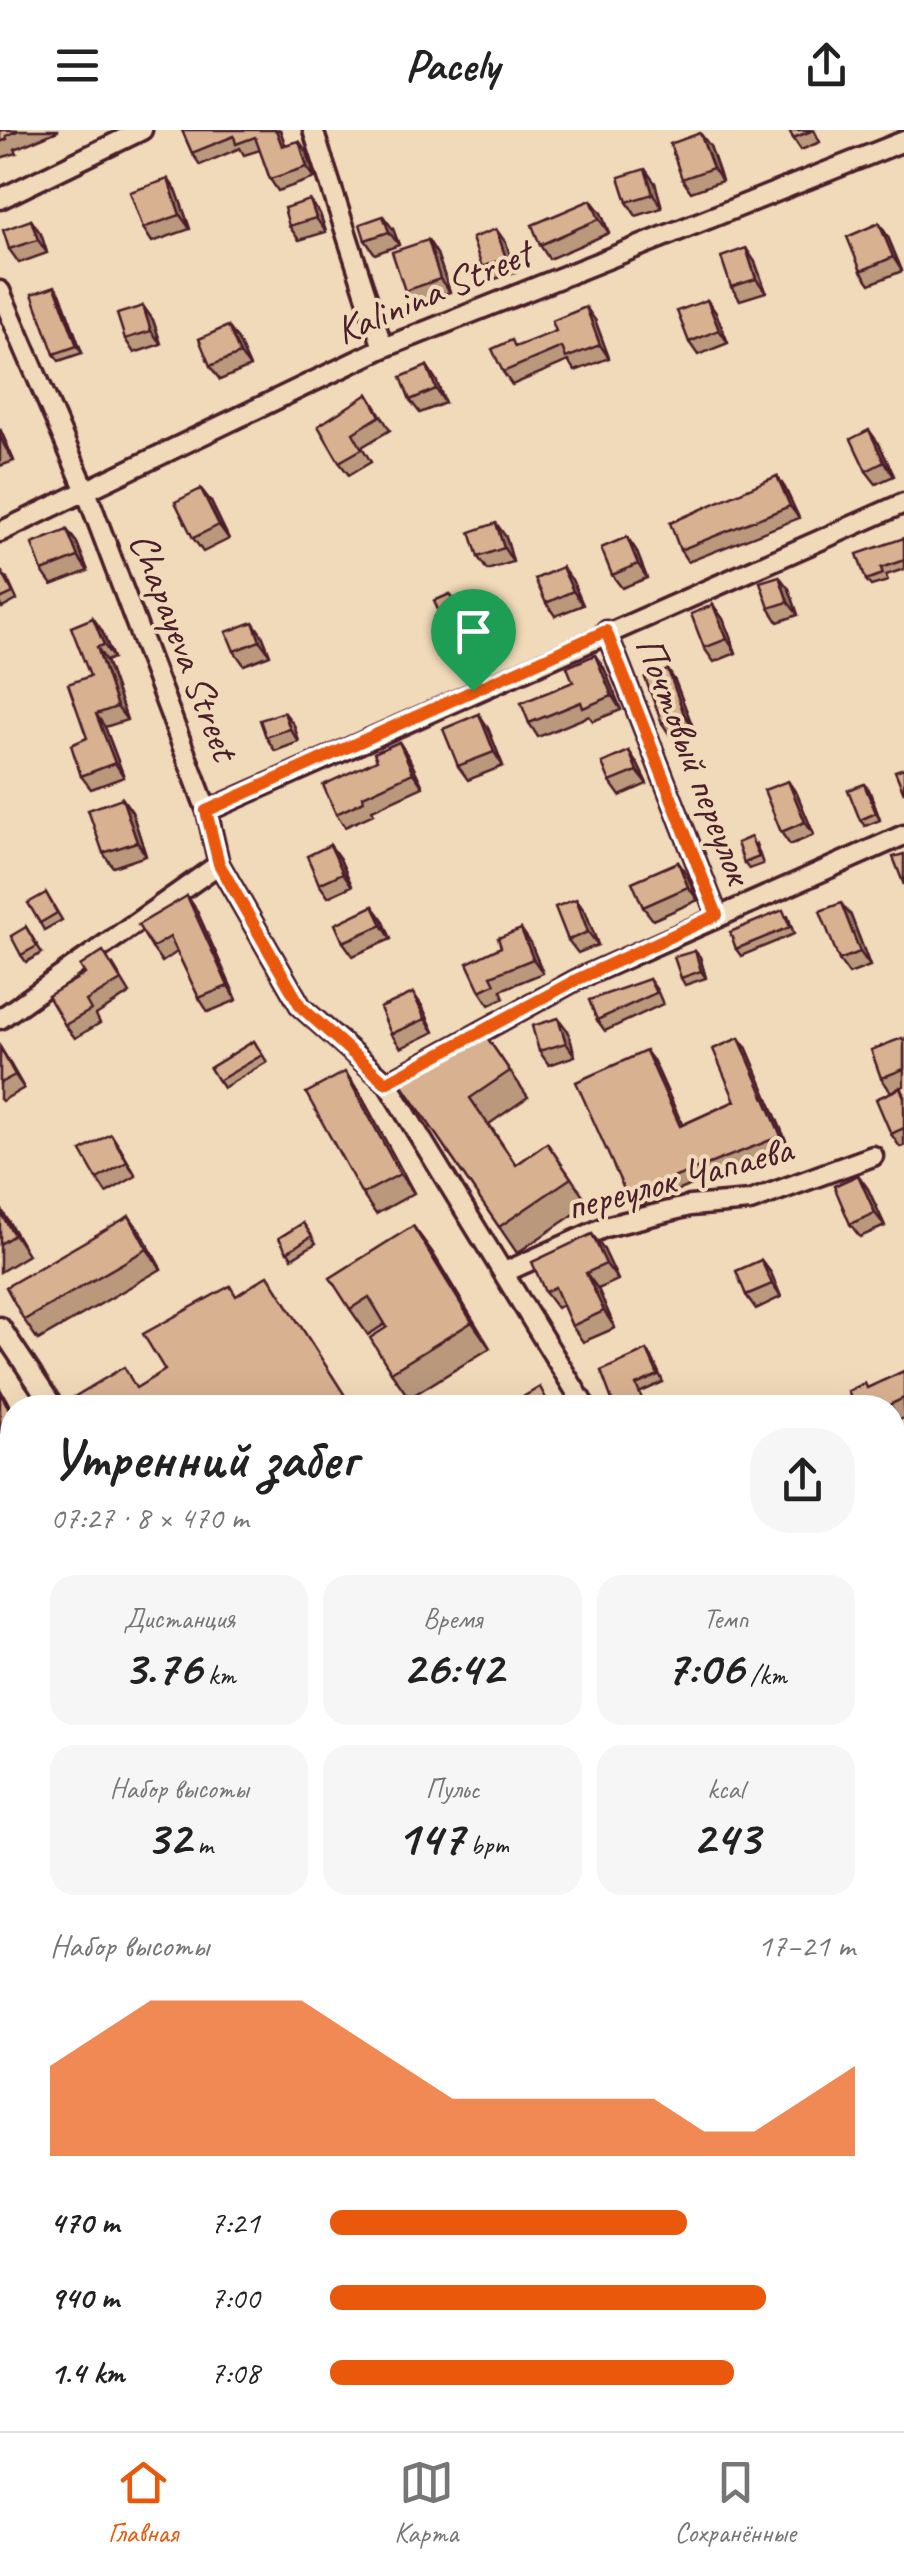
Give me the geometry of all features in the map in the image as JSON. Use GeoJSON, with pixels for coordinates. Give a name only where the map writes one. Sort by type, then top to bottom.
{"type":"FeatureCollection","features":[{"type":"Feature","properties":{"kind":"street"},"geometry":{"type":"LineString","coordinates":[[0,199],[142,130]]}},
{"type":"Feature","properties":{"kind":"street"},"geometry":{"type":"LineString","coordinates":[[314,130],[383,348]]}},
{"type":"Feature","properties":{"kind":"street","name":"Kalinina Street"},"geometry":{"type":"LineString","coordinates":[[0,532],[383,348],[904,140]]}},
{"type":"Feature","properties":{"kind":"street","name":"Chapayeva Street"},"geometry":{"type":"LineString","coordinates":[[0,291],[86,491],[206,811],[219,864],[301,1007],[386,1083],[578,1395]]}},
{"type":"Feature","properties":{"kind":"street"},"geometry":{"type":"LineString","coordinates":[[206,811],[606,631],[904,503]]}},
{"type":"Feature","properties":{"kind":"street","name":"Почтовый переулок"},"geometry":{"type":"LineString","coordinates":[[606,631],[717,915]]}},
{"type":"Feature","properties":{"kind":"street"},"geometry":{"type":"LineString","coordinates":[[386,1083],[576,980],[904,834]]}},
{"type":"Feature","properties":{"kind":"street"},"geometry":{"type":"LineString","coordinates":[[0,1019],[219,864]]}},
{"type":"Feature","properties":{"kind":"street","name":"переулок Чапаева"},"geometry":{"type":"LineString","coordinates":[[505,1272],[605,1226],[690,1206],[750,1201],[872,1156]]}},
{"type":"Feature","properties":{"kind":"street"},"geometry":{"type":"LineString","coordinates":[[0,1327],[45,1395]]}},
{"type":"Feature","properties":{"kind":"building"},"geometry":{"type":"Polygon","coordinates":[[[0,130],[19,130],[0,142],[0,130]]]}},
{"type":"Feature","properties":{"kind":"building"},"geometry":{"type":"Polygon","coordinates":[[[182,130],[276,130],[282,146],[299,141],[307,167],[270,179],[255,137],[236,144],[234,136],[192,153],[182,130]]]}},
{"type":"Feature","properties":{"kind":"building"},"geometry":{"type":"Polygon","coordinates":[[[789,130],[811,130],[811,131],[793,138],[789,130]]]}},
{"type":"Feature","properties":{"kind":"building"},"geometry":{"type":"Polygon","coordinates":[[[700,133],[713,168],[682,179],[670,144],[700,133]]]}},
{"type":"Feature","properties":{"kind":"building"},"geometry":{"type":"Polygon","coordinates":[[[645,169],[653,194],[627,202],[619,177],[645,169]]]}},
{"type":"Feature","properties":{"kind":"building"},"geometry":{"type":"Polygon","coordinates":[[[168,179],[180,215],[143,228],[130,192],[168,179]]]}},
{"type":"Feature","properties":{"kind":"building"},"geometry":{"type":"Polygon","coordinates":[[[310,200],[316,218],[289,226],[284,208],[310,200]]]}},
{"type":"Feature","properties":{"kind":"building"},"geometry":{"type":"Polygon","coordinates":[[[591,200],[599,219],[540,245],[532,225],[591,200]]]}},
{"type":"Feature","properties":{"kind":"building"},"geometry":{"type":"Polygon","coordinates":[[[383,216],[389,232],[365,240],[360,224],[383,216]]]}},
{"type":"Feature","properties":{"kind":"building"},"geometry":{"type":"Polygon","coordinates":[[[31,220],[38,240],[9,249],[3,230],[31,220]]]}},
{"type":"Feature","properties":{"kind":"building"},"geometry":{"type":"Polygon","coordinates":[[[879,223],[893,257],[861,271],[847,237],[879,223]]]}},
{"type":"Feature","properties":{"kind":"building"},"geometry":{"type":"Polygon","coordinates":[[[496,229],[506,258],[482,267],[472,238],[496,229]]]}},
{"type":"Feature","properties":{"kind":"building"},"geometry":{"type":"Polygon","coordinates":[[[428,240],[440,279],[405,291],[392,252],[428,240]]]}},
{"type":"Feature","properties":{"kind":"building"},"geometry":{"type":"Polygon","coordinates":[[[746,248],[756,279],[731,287],[721,257],[746,248]]]}},
{"type":"Feature","properties":{"kind":"building"},"geometry":{"type":"Polygon","coordinates":[[[55,286],[77,346],[54,354],[32,294],[55,286]]]}},
{"type":"Feature","properties":{"kind":"building"},"geometry":{"type":"Polygon","coordinates":[[[707,300],[719,330],[689,342],[677,311],[707,300]]]}},
{"type":"Feature","properties":{"kind":"building"},"geometry":{"type":"Polygon","coordinates":[[[143,306],[151,331],[125,339],[117,314],[143,306]]]}},
{"type":"Feature","properties":{"kind":"building"},"geometry":{"type":"Polygon","coordinates":[[[586,307],[600,345],[566,358],[562,347],[503,372],[492,349],[512,340],[515,347],[556,331],[552,321],[586,307]]]}},
{"type":"Feature","properties":{"kind":"building"},"geometry":{"type":"Polygon","coordinates":[[[228,326],[240,354],[210,366],[199,339],[228,326]]]}},
{"type":"Feature","properties":{"kind":"building"},"geometry":{"type":"Polygon","coordinates":[[[427,366],[436,389],[410,400],[401,377],[427,366]]]}},
{"type":"Feature","properties":{"kind":"building"},"geometry":{"type":"Polygon","coordinates":[[[368,394],[380,416],[353,433],[362,449],[339,462],[318,426],[368,394]]]}},
{"type":"Feature","properties":{"kind":"building"},"geometry":{"type":"Polygon","coordinates":[[[869,430],[884,462],[866,471],[851,439],[869,430]]]}},
{"type":"Feature","properties":{"kind":"building"},"geometry":{"type":"Polygon","coordinates":[[[777,476],[790,506],[680,550],[670,523],[777,476]]]}},
{"type":"Feature","properties":{"kind":"building"},"geometry":{"type":"Polygon","coordinates":[[[201,489],[219,525],[193,538],[175,502],[201,489]]]}},
{"type":"Feature","properties":{"kind":"building"},"geometry":{"type":"Polygon","coordinates":[[[496,523],[504,548],[478,557],[470,532],[496,523]]]}},
{"type":"Feature","properties":{"kind":"building"},"geometry":{"type":"Polygon","coordinates":[[[67,530],[78,557],[42,571],[32,544],[67,530]]]}},
{"type":"Feature","properties":{"kind":"building"},"geometry":{"type":"Polygon","coordinates":[[[627,537],[638,564],[612,575],[601,548],[627,537]]]}},
{"type":"Feature","properties":{"kind":"building"},"geometry":{"type":"Polygon","coordinates":[[[904,538],[904,560],[881,568],[883,574],[866,580],[857,554],[904,538]]]}},
{"type":"Feature","properties":{"kind":"building"},"geometry":{"type":"Polygon","coordinates":[[[562,567],[573,591],[546,603],[535,579],[562,567]]]}},
{"type":"Feature","properties":{"kind":"building"},"geometry":{"type":"Polygon","coordinates":[[[0,572],[13,593],[0,599],[0,572]]]}},
{"type":"Feature","properties":{"kind":"building"},"geometry":{"type":"Polygon","coordinates":[[[779,576],[788,602],[769,608],[760,582],[779,576]]]}},
{"type":"Feature","properties":{"kind":"building"},"geometry":{"type":"Polygon","coordinates":[[[450,594],[461,619],[445,626],[434,601],[450,594]]]}},
{"type":"Feature","properties":{"kind":"building"},"geometry":{"type":"Polygon","coordinates":[[[713,605],[727,639],[704,648],[691,614],[713,605]]]}},
{"type":"Feature","properties":{"kind":"building"},"geometry":{"type":"Polygon","coordinates":[[[93,618],[104,645],[97,647],[117,707],[96,714],[115,763],[81,776],[71,745],[87,738],[68,684],[90,676],[71,627],[93,618]]]}},
{"type":"Feature","properties":{"kind":"building"},"geometry":{"type":"Polygon","coordinates":[[[253,622],[260,641],[234,651],[226,632],[253,622]]]}},
{"type":"Feature","properties":{"kind":"building"},"geometry":{"type":"Polygon","coordinates":[[[595,655],[612,696],[583,708],[581,702],[529,723],[521,703],[573,682],[567,667],[595,655]]]}},
{"type":"Feature","properties":{"kind":"building"},"geometry":{"type":"Polygon","coordinates":[[[668,670],[684,714],[662,723],[645,678],[668,670]]]}},
{"type":"Feature","properties":{"kind":"building"},"geometry":{"type":"Polygon","coordinates":[[[284,712],[290,729],[266,737],[260,720],[284,712]]]}},
{"type":"Feature","properties":{"kind":"building"},"geometry":{"type":"Polygon","coordinates":[[[479,714],[494,752],[458,766],[443,729],[479,714]]]}},
{"type":"Feature","properties":{"kind":"building"},"geometry":{"type":"Polygon","coordinates":[[[399,742],[413,773],[363,796],[364,801],[336,814],[323,785],[377,760],[374,753],[399,742]]]}},
{"type":"Feature","properties":{"kind":"building"},"geometry":{"type":"Polygon","coordinates":[[[629,751],[637,771],[610,782],[602,763],[629,751]]]}},
{"type":"Feature","properties":{"kind":"building"},"geometry":{"type":"Polygon","coordinates":[[[904,768],[904,793],[895,771],[904,768]]]}},
{"type":"Feature","properties":{"kind":"building"},"geometry":{"type":"Polygon","coordinates":[[[788,781],[805,822],[781,832],[764,790],[788,781]]]}},
{"type":"Feature","properties":{"kind":"building"},"geometry":{"type":"Polygon","coordinates":[[[864,784],[876,813],[860,820],[848,790],[864,784]]]}},
{"type":"Feature","properties":{"kind":"building"},"geometry":{"type":"Polygon","coordinates":[[[122,798],[137,842],[103,853],[88,810],[122,798]]]}},
{"type":"Feature","properties":{"kind":"building"},"geometry":{"type":"Polygon","coordinates":[[[751,837],[759,857],[744,863],[737,843],[751,837]]]}},
{"type":"Feature","properties":{"kind":"building"},"geometry":{"type":"Polygon","coordinates":[[[330,845],[343,873],[319,884],[307,856],[330,845]]]}},
{"type":"Feature","properties":{"kind":"building"},"geometry":{"type":"Polygon","coordinates":[[[904,854],[904,885],[893,857],[904,854]]]}},
{"type":"Feature","properties":{"kind":"building"},"geometry":{"type":"Polygon","coordinates":[[[678,862],[688,887],[643,907],[632,882],[678,862]]]}},
{"type":"Feature","properties":{"kind":"building"},"geometry":{"type":"Polygon","coordinates":[[[46,893],[57,913],[40,923],[28,903],[46,893]]]}},
{"type":"Feature","properties":{"kind":"building"},"geometry":{"type":"Polygon","coordinates":[[[187,896],[228,986],[199,998],[170,937],[152,948],[138,925],[187,896]]]}},
{"type":"Feature","properties":{"kind":"building"},"geometry":{"type":"Polygon","coordinates":[[[576,899],[588,932],[568,940],[555,907],[576,899]]]}},
{"type":"Feature","properties":{"kind":"building"},"geometry":{"type":"Polygon","coordinates":[[[841,903],[860,952],[839,960],[820,911],[841,903]]]}},
{"type":"Feature","properties":{"kind":"building"},"geometry":{"type":"Polygon","coordinates":[[[373,906],[382,925],[343,942],[335,924],[373,906]]]}},
{"type":"Feature","properties":{"kind":"building"},"geometry":{"type":"Polygon","coordinates":[[[783,910],[790,927],[736,949],[730,932],[783,910]]]}},
{"type":"Feature","properties":{"kind":"building"},"geometry":{"type":"Polygon","coordinates":[[[26,927],[37,946],[21,955],[11,936],[26,927]]]}},
{"type":"Feature","properties":{"kind":"building"},"geometry":{"type":"Polygon","coordinates":[[[521,929],[533,959],[491,976],[495,984],[480,991],[467,963],[501,947],[498,938],[521,929]]]}},
{"type":"Feature","properties":{"kind":"building"},"geometry":{"type":"Polygon","coordinates":[[[103,951],[121,980],[86,1001],[91,1010],[65,1025],[48,996],[85,974],[80,966],[103,951]]]}},
{"type":"Feature","properties":{"kind":"building"},"geometry":{"type":"Polygon","coordinates":[[[695,951],[701,971],[681,978],[674,957],[695,951]]]}},
{"type":"Feature","properties":{"kind":"building"},"geometry":{"type":"Polygon","coordinates":[[[649,979],[656,993],[597,1020],[589,1000],[649,979]]]}},
{"type":"Feature","properties":{"kind":"building"},"geometry":{"type":"Polygon","coordinates":[[[413,993],[425,1019],[391,1034],[380,1008],[413,993]]]}},
{"type":"Feature","properties":{"kind":"building"},"geometry":{"type":"Polygon","coordinates":[[[558,1018],[566,1043],[539,1051],[532,1026],[558,1018]]]}},
{"type":"Feature","properties":{"kind":"building"},"geometry":{"type":"Polygon","coordinates":[[[479,1026],[510,1071],[470,1098],[516,1165],[547,1143],[571,1178],[499,1227],[399,1080],[479,1026]]]}},
{"type":"Feature","properties":{"kind":"building"},"geometry":{"type":"Polygon","coordinates":[[[739,1038],[781,1136],[627,1196],[576,1082],[646,1051],[680,1126],[735,1101],[713,1049],[739,1038]]]}},
{"type":"Feature","properties":{"kind":"building"},"geometry":{"type":"Polygon","coordinates":[[[902,1038],[904,1069],[881,1078],[871,1050],[902,1038]]]}},
{"type":"Feature","properties":{"kind":"building"},"geometry":{"type":"Polygon","coordinates":[[[254,1041],[262,1055],[218,1081],[210,1068],[254,1041]]]}},
{"type":"Feature","properties":{"kind":"building"},"geometry":{"type":"Polygon","coordinates":[[[0,1048],[15,1075],[0,1083],[0,1048]]]}},
{"type":"Feature","properties":{"kind":"building"},"geometry":{"type":"Polygon","coordinates":[[[345,1072],[400,1174],[362,1194],[306,1093],[345,1072]]]}},
{"type":"Feature","properties":{"kind":"building"},"geometry":{"type":"Polygon","coordinates":[[[900,1088],[904,1097],[904,1128],[891,1134],[876,1099],[900,1088]]]}},
{"type":"Feature","properties":{"kind":"building"},"geometry":{"type":"Polygon","coordinates":[[[111,1134],[127,1162],[97,1179],[81,1151],[111,1134]]]}},
{"type":"Feature","properties":{"kind":"building"},"geometry":{"type":"Polygon","coordinates":[[[858,1175],[875,1213],[850,1224],[834,1186],[858,1175]]]}},
{"type":"Feature","properties":{"kind":"building"},"geometry":{"type":"Polygon","coordinates":[[[0,1212],[14,1235],[0,1244],[0,1212]]]}},
{"type":"Feature","properties":{"kind":"building"},"geometry":{"type":"Polygon","coordinates":[[[129,1216],[147,1249],[24,1320],[6,1287],[129,1216]]]}},
{"type":"Feature","properties":{"kind":"building"},"geometry":{"type":"Polygon","coordinates":[[[303,1223],[312,1236],[287,1252],[279,1238],[303,1223]]]}},
{"type":"Feature","properties":{"kind":"building"},"geometry":{"type":"Polygon","coordinates":[[[413,1226],[472,1322],[391,1372],[370,1338],[387,1327],[369,1297],[350,1309],[330,1278],[413,1226]]]}},
{"type":"Feature","properties":{"kind":"building"},"geometry":{"type":"Polygon","coordinates":[[[592,1234],[606,1264],[586,1273],[604,1311],[572,1326],[555,1287],[545,1292],[532,1262],[592,1234]]]}},
{"type":"Feature","properties":{"kind":"building"},"geometry":{"type":"Polygon","coordinates":[[[761,1260],[772,1284],[746,1295],[736,1271],[761,1260]]]}},
{"type":"Feature","properties":{"kind":"building"},"geometry":{"type":"Polygon","coordinates":[[[268,1275],[345,1395],[77,1395],[124,1367],[136,1388],[165,1370],[143,1334],[230,1286],[236,1296],[268,1275]]]}},
{"type":"Feature","properties":{"kind":"building"},"geometry":{"type":"Polygon","coordinates":[[[647,1350],[658,1375],[636,1385],[640,1395],[610,1395],[601,1371],[647,1350]]]}},
{"type":"Feature","properties":{"kind":"building"},"geometry":{"type":"Polygon","coordinates":[[[904,1371],[904,1395],[850,1395],[848,1391],[865,1383],[867,1388],[904,1371]]]}},
{"type":"Feature","properties":{"kind":"building"},"geometry":{"type":"Polygon","coordinates":[[[540,1387],[544,1395],[526,1395],[540,1387]]]}},
{"type":"Feature","properties":{"kind":"route"},"geometry":{"type":"LineString","coordinates":[[606,631],[717,915],[576,980],[386,1083],[301,1007],[219,864],[206,811],[473,691],[606,631]]}}]}
